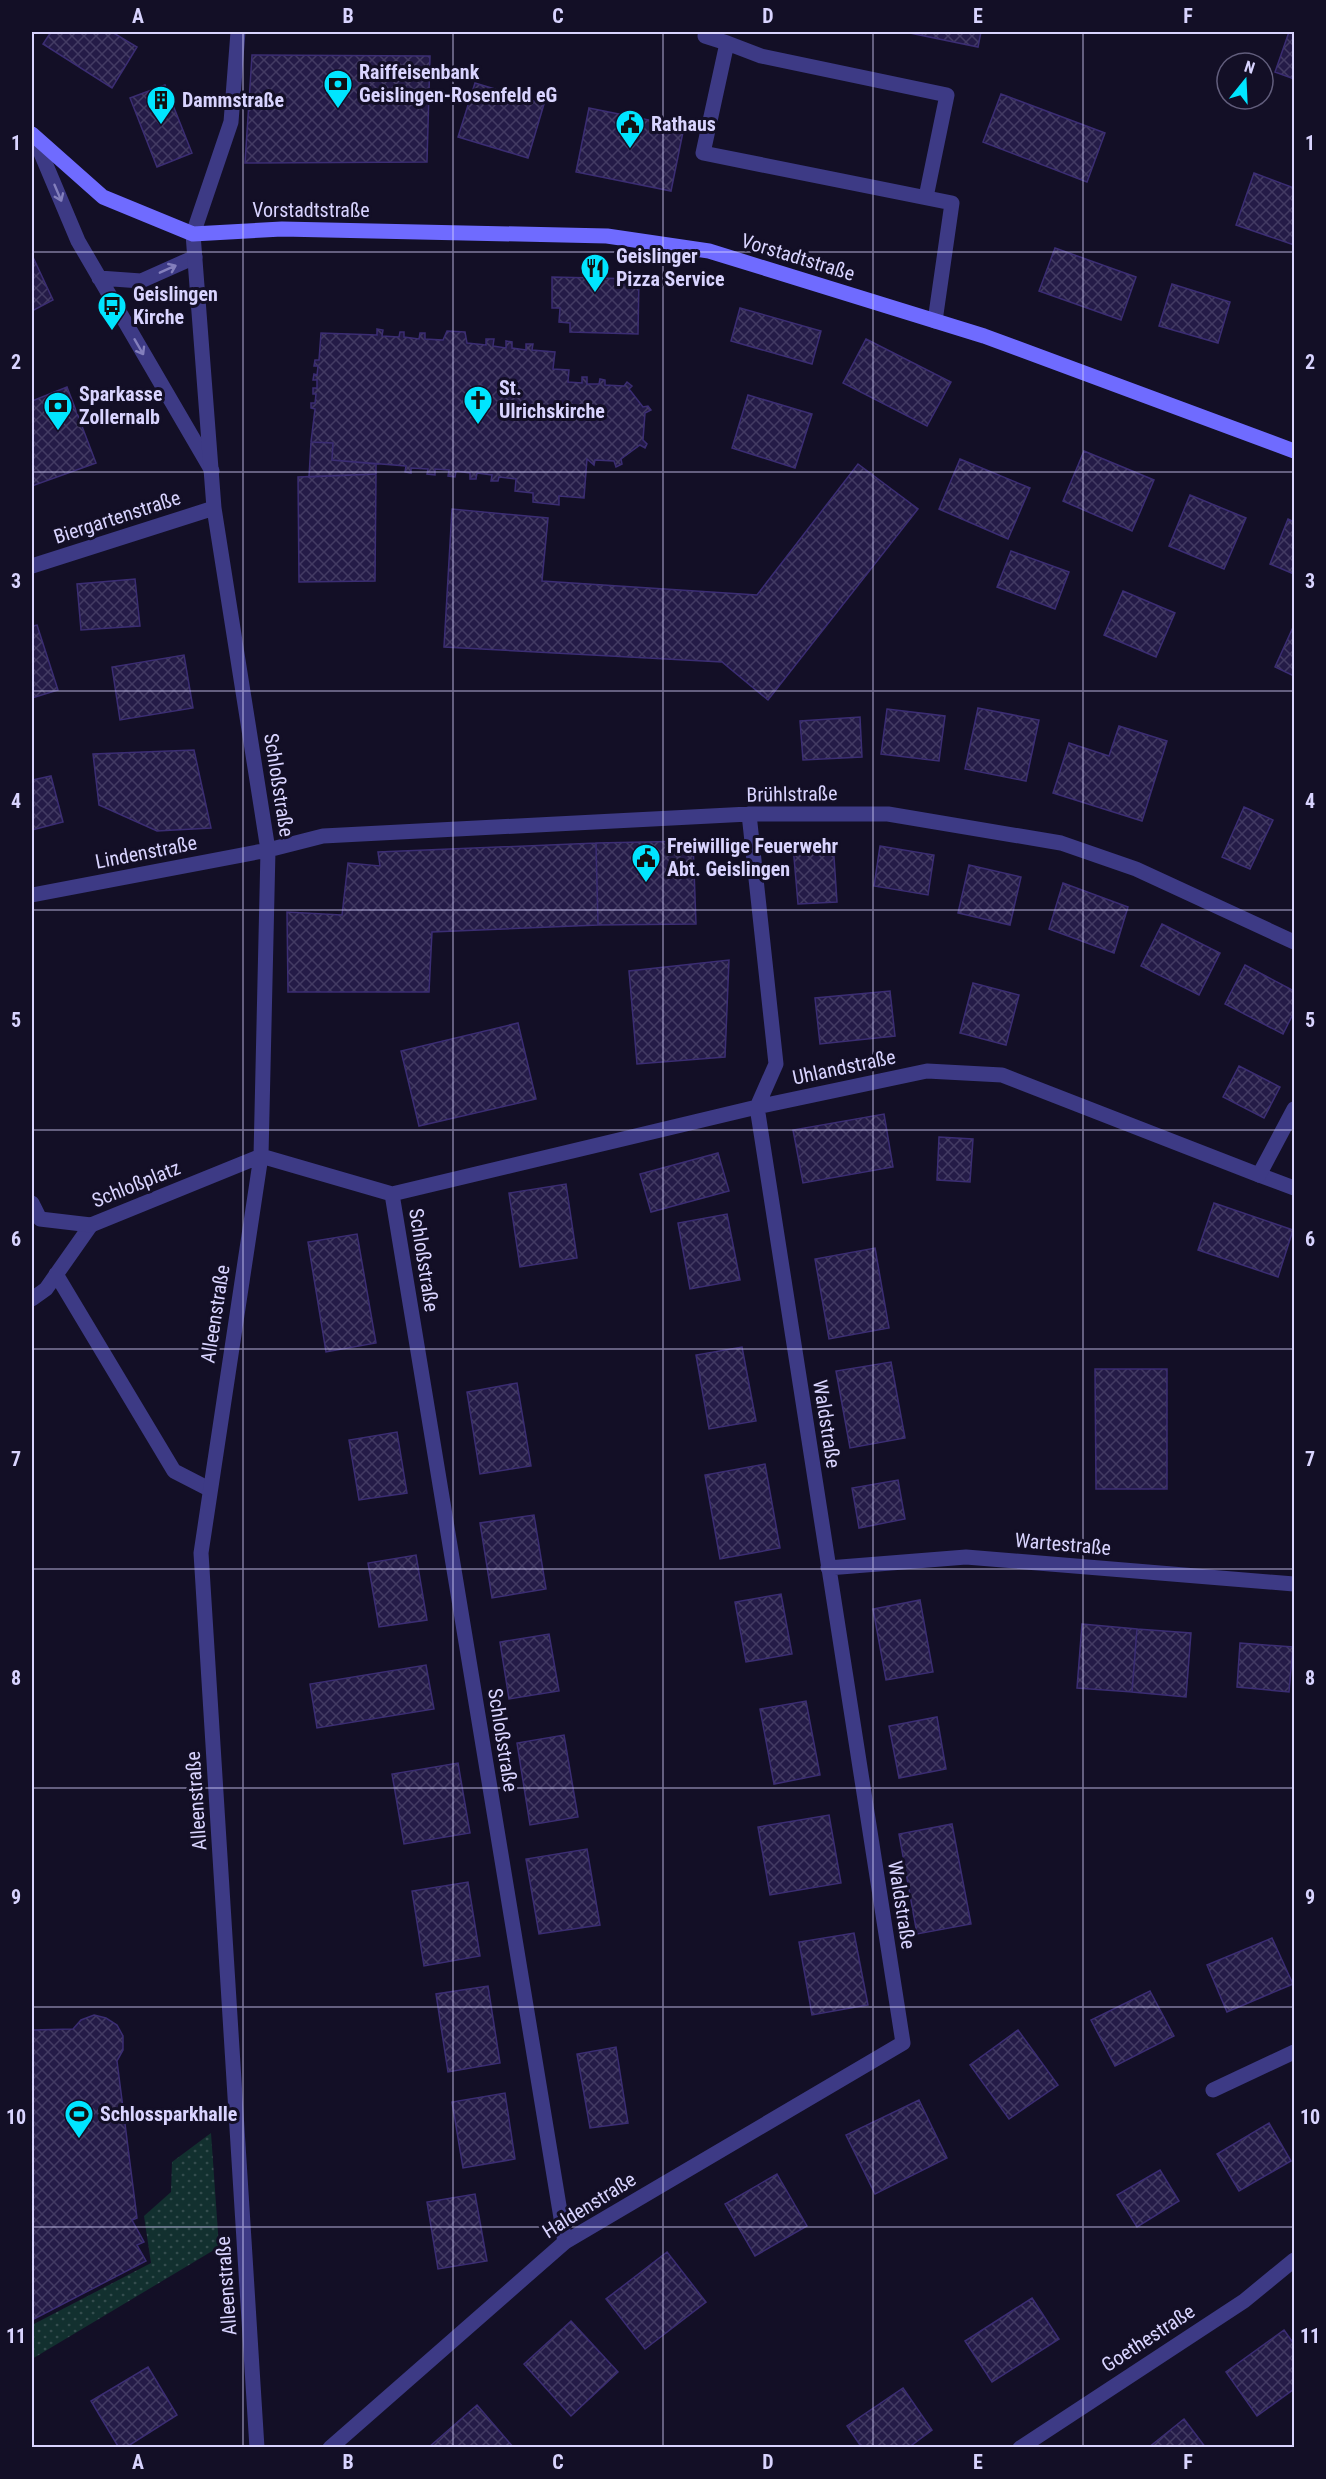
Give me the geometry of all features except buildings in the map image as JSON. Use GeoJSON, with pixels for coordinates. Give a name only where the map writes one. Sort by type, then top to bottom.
{"type":"FeatureCollection","features":[{"type":"Feature","properties":{"kind":"main road"},"geometry":{"type":"LineString","coordinates":[[32,138],[103,197],[193,234]]}},
{"type":"Feature","properties":{"kind":"main road","name":"Vorstadtstraße"},"geometry":{"type":"LineString","coordinates":[[193,234],[282,229],[607,236],[709,251],[984,336],[1294,451]]}},
{"type":"Feature","properties":{"kind":"street"},"geometry":{"type":"LineString","coordinates":[[193,234],[231,122],[238,32]]}},
{"type":"Feature","properties":{"kind":"street"},"geometry":{"type":"LineString","coordinates":[[706,32],[705,36],[761,56],[947,95],[926,197]]}},
{"type":"Feature","properties":{"kind":"street"},"geometry":{"type":"LineString","coordinates":[[727,43],[703,153],[952,203],[935,321]]}},
{"type":"Feature","properties":{"kind":"street"},"geometry":{"type":"LineString","coordinates":[[32,138],[78,241],[212,471]]}},
{"type":"Feature","properties":{"kind":"street","name":"Schloßstraße"},"geometry":{"type":"LineString","coordinates":[[193,234],[214,508],[268,850],[261,1156],[392,1194],[565,2242]]}},
{"type":"Feature","properties":{"kind":"street"},"geometry":{"type":"LineString","coordinates":[[99,278],[141,281],[195,257]]}},
{"type":"Feature","properties":{"kind":"street","name":"Biergartenstraße"},"geometry":{"type":"LineString","coordinates":[[32,566],[214,508]]}},
{"type":"Feature","properties":{"kind":"street"},"geometry":{"type":"LineString","coordinates":[[749,814],[776,1064],[757,1107]]}},
{"type":"Feature","properties":{"kind":"street","name":"Brühlstraße"},"geometry":{"type":"LineString","coordinates":[[268,850],[322,836],[749,814],[888,814],[1061,843],[1136,869],[1294,942]]}},
{"type":"Feature","properties":{"kind":"street","name":"Lindenstraße"},"geometry":{"type":"LineString","coordinates":[[32,895],[268,850]]}},
{"type":"Feature","properties":{"kind":"street","name":"Uhlandstraße"},"geometry":{"type":"LineString","coordinates":[[392,1194],[757,1107],[927,1071],[1002,1075],[1294,1188]]}},
{"type":"Feature","properties":{"kind":"street","name":"Waldstraße"},"geometry":{"type":"LineString","coordinates":[[757,1107],[903,2043]]}},
{"type":"Feature","properties":{"kind":"street"},"geometry":{"type":"LineString","coordinates":[[1259,1175],[1294,1109]]}},
{"type":"Feature","properties":{"kind":"street","name":"Schloßplatz"},"geometry":{"type":"LineString","coordinates":[[32,1203],[40,1219],[91,1224],[261,1156]]}},
{"type":"Feature","properties":{"kind":"street","name":"Alleenstraße"},"geometry":{"type":"LineString","coordinates":[[257,2448],[201,1553],[261,1156]]}},
{"type":"Feature","properties":{"kind":"street"},"geometry":{"type":"LineString","coordinates":[[32,1299],[46,1289],[91,1224]]}},
{"type":"Feature","properties":{"kind":"street"},"geometry":{"type":"LineString","coordinates":[[56,1274],[174,1471],[209,1490]]}},
{"type":"Feature","properties":{"kind":"street","name":"Wartestraße"},"geometry":{"type":"LineString","coordinates":[[828,1568],[966,1557],[1294,1584]]}},
{"type":"Feature","properties":{"kind":"street","name":"Haldenstraße"},"geometry":{"type":"LineString","coordinates":[[330,2448],[565,2242],[903,2043]]}},
{"type":"Feature","properties":{"kind":"street"},"geometry":{"type":"LineString","coordinates":[[1213,2090],[1294,2052]]}},
{"type":"Feature","properties":{"kind":"street","name":"Goethestraße"},"geometry":{"type":"LineString","coordinates":[[1020,2448],[1244,2301],[1294,2260]]}},
{"type":"Feature","properties":{"kind":"green space"},"geometry":{"type":"Polygon","coordinates":[[[211,2133],[219,2247],[32,2359],[32,2325],[151,2263],[144,2216],[171,2192],[172,2162],[211,2133]]]}},
{"type":"Feature","properties":{"kind":"place","name":"Raiffeisenbank Geislingen-Rosenfeld eG"},"geometry":{"type":"Point","coordinates":[338,110]}},
{"type":"Feature","properties":{"kind":"place","name":"Dammstraße"},"geometry":{"type":"Point","coordinates":[161,126]}},
{"type":"Feature","properties":{"kind":"place","name":"Rathaus"},"geometry":{"type":"Point","coordinates":[630,150]}},
{"type":"Feature","properties":{"kind":"place","name":"Geislinger Pizza Service"},"geometry":{"type":"Point","coordinates":[595,294]}},
{"type":"Feature","properties":{"kind":"place","name":"Geislingen Kirche"},"geometry":{"type":"Point","coordinates":[112,332]}},
{"type":"Feature","properties":{"kind":"place","name":"St. Ulrichskirche"},"geometry":{"type":"Point","coordinates":[478,426]}},
{"type":"Feature","properties":{"kind":"place","name":"Sparkasse Zollernalb"},"geometry":{"type":"Point","coordinates":[58,432]}},
{"type":"Feature","properties":{"kind":"place","name":"Freiwillige Feuerwehr Abt. Geislingen"},"geometry":{"type":"Point","coordinates":[646,884]}},
{"type":"Feature","properties":{"kind":"place","name":"Schlossparkhalle"},"geometry":{"type":"Point","coordinates":[79,2140]}}]}
